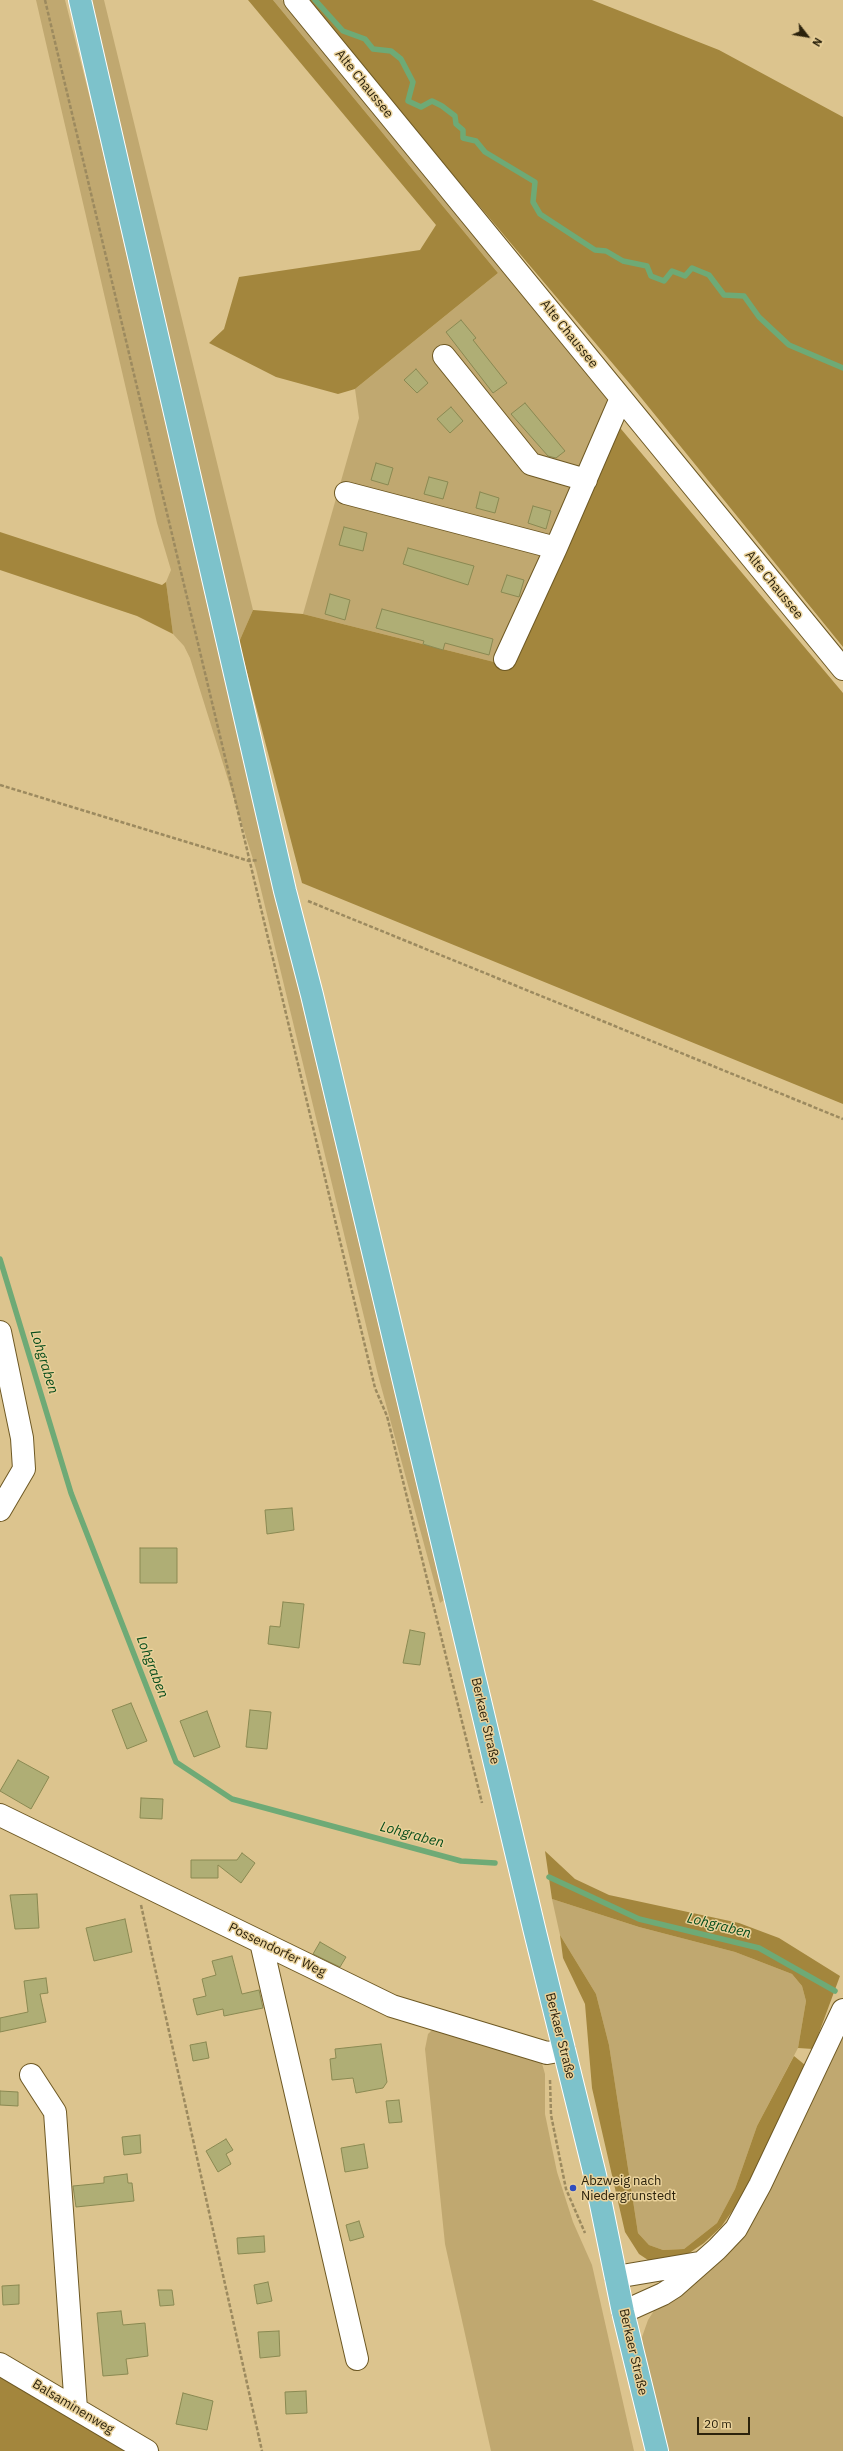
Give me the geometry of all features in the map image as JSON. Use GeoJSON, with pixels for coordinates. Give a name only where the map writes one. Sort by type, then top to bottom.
{"type":"FeatureCollection","features":[{"type":"Feature","properties":{"kind":"main road","name":"Berkaer Straße"},"geometry":{"type":"LineString","coordinates":[[80,0],[285,891],[314,1003],[461,1622],[555,2051],[598,2188],[623,2312],[657,2451]]}},
{"type":"Feature","properties":{"kind":"street","name":"Alte Chaussee"},"geometry":{"type":"LineString","coordinates":[[295,0],[843,669]]}},
{"type":"Feature","properties":{"kind":"street"},"geometry":{"type":"LineString","coordinates":[[444,356],[530,464],[586,480]]}},
{"type":"Feature","properties":{"kind":"street"},"geometry":{"type":"LineString","coordinates":[[505,659],[556,548],[621,398]]}},
{"type":"Feature","properties":{"kind":"street"},"geometry":{"type":"LineString","coordinates":[[346,493],[556,548]]}},
{"type":"Feature","properties":{"kind":"street"},"geometry":{"type":"LineString","coordinates":[[0,1332],[6,1386],[22,1438],[24,1469],[0,1510]]}},
{"type":"Feature","properties":{"kind":"street","name":"Possendorfer Weg"},"geometry":{"type":"LineString","coordinates":[[0,1815],[392,2006],[555,2051]]}},
{"type":"Feature","properties":{"kind":"street"},"geometry":{"type":"LineString","coordinates":[[261,1942],[357,2359]]}},
{"type":"Feature","properties":{"kind":"street"},"geometry":{"type":"LineString","coordinates":[[623,2312],[663,2294],[699,2263],[717,2250],[736,2229],[760,2185],[843,2010]]}},
{"type":"Feature","properties":{"kind":"street"},"geometry":{"type":"LineString","coordinates":[[31,2075],[55,2112],[76,2409]]}},
{"type":"Feature","properties":{"kind":"street"},"geometry":{"type":"LineString","coordinates":[[616,2277],[699,2263]]}},
{"type":"Feature","properties":{"kind":"street","name":"Balsaminenweg"},"geometry":{"type":"LineString","coordinates":[[0,2364],[147,2451]]}},
{"type":"Feature","properties":{"kind":"path"},"geometry":{"type":"LineString","coordinates":[[45,0],[375,1388],[387,1416],[483,1808]]}},
{"type":"Feature","properties":{"kind":"path"},"geometry":{"type":"LineString","coordinates":[[0,785],[249,861],[278,858]]}},
{"type":"Feature","properties":{"kind":"path"},"geometry":{"type":"LineString","coordinates":[[285,891],[843,1119]]}},
{"type":"Feature","properties":{"kind":"path"},"geometry":{"type":"LineString","coordinates":[[136,1881],[262,2451]]}},
{"type":"Feature","properties":{"kind":"path"},"geometry":{"type":"LineString","coordinates":[[555,2051],[551,2115],[556,2144],[566,2188],[588,2238]]}},
{"type":"Feature","properties":{"kind":"shaded area"},"geometry":{"type":"Polygon","coordinates":[[[36,0],[65,0],[96,122],[211,621],[444,1600],[440,1603],[378,1375],[256,869],[190,658],[184,646],[173,634],[166,582],[171,570],[157,523],[36,0]]]}},
{"type":"Feature","properties":{"kind":"shaded area"},"geometry":{"type":"Polygon","coordinates":[[[91,0],[104,0],[253,610],[239,642],[91,0]]]}},
{"type":"Feature","properties":{"kind":"shaded area"},"geometry":{"type":"Polygon","coordinates":[[[248,0],[273,0],[498,273],[355,389],[338,394],[276,377],[209,343],[224,329],[239,277],[420,250],[436,225],[248,0]]]}},
{"type":"Feature","properties":{"kind":"shaded area"},"geometry":{"type":"Polygon","coordinates":[[[273,0],[282,0],[616,402],[510,666],[303,614],[359,418],[355,389],[498,273],[273,0]]]}},
{"type":"Feature","properties":{"kind":"shaded area"},"geometry":{"type":"Polygon","coordinates":[[[305,0],[592,0],[719,50],[843,117],[843,647],[630,384],[305,0]]]}},
{"type":"Feature","properties":{"kind":"shaded area"},"geometry":{"type":"Polygon","coordinates":[[[616,423],[843,693],[843,1104],[302,883],[239,642],[253,610],[303,614],[510,666],[616,423]]]}},
{"type":"Feature","properties":{"kind":"shaded area"},"geometry":{"type":"Polygon","coordinates":[[[0,532],[162,585],[166,582],[173,634],[137,616],[0,570],[0,532]]]}},
{"type":"Feature","properties":{"kind":"shaded area"},"geometry":{"type":"Polygon","coordinates":[[[545,1851],[575,1879],[609,1895],[739,1923],[779,1938],[840,1976],[813,2049],[798,2048],[806,2001],[802,1986],[792,1974],[735,1952],[639,1927],[552,1899],[545,1851]]]}},
{"type":"Feature","properties":{"kind":"shaded area"},"geometry":{"type":"Polygon","coordinates":[[[552,1899],[639,1927],[735,1952],[792,1974],[802,1986],[806,2001],[798,2048],[757,2126],[735,2189],[717,2223],[684,2249],[663,2250],[649,2245],[638,2233],[609,2045],[596,1994],[560,1935],[552,1899]]]}},
{"type":"Feature","properties":{"kind":"shaded area"},"geometry":{"type":"Polygon","coordinates":[[[560,1935],[596,1994],[609,2045],[638,2233],[649,2245],[663,2250],[684,2249],[717,2223],[735,2189],[757,2126],[794,2056],[805,2065],[754,2175],[733,2210],[721,2227],[704,2243],[685,2256],[666,2260],[648,2260],[639,2254],[625,2232],[592,2088],[585,2004],[563,1958],[560,1935]]]}},
{"type":"Feature","properties":{"kind":"shaded area"},"geometry":{"type":"Polygon","coordinates":[[[433,2029],[541,2060],[545,2074],[545,2114],[557,2172],[573,2222],[592,2265],[634,2451],[491,2451],[445,2244],[425,2049],[428,2034],[433,2029]]]}},
{"type":"Feature","properties":{"kind":"shaded area"},"geometry":{"type":"Polygon","coordinates":[[[843,2035],[843,2451],[667,2451],[644,2355],[642,2337],[648,2320],[657,2306],[735,2245],[752,2223],[843,2035]]]}},
{"type":"Feature","properties":{"kind":"shaded area"},"geometry":{"type":"Polygon","coordinates":[[[0,2355],[160,2451],[0,2451],[0,2355]]]}},
{"type":"Feature","properties":{"kind":"building"},"geometry":{"type":"Polygon","coordinates":[[[461,320],[476,338],[473,340],[507,383],[493,393],[446,332],[461,320]]]}},
{"type":"Feature","properties":{"kind":"building"},"geometry":{"type":"Polygon","coordinates":[[[416,369],[428,383],[417,393],[404,380],[416,369]]]}},
{"type":"Feature","properties":{"kind":"building"},"geometry":{"type":"Polygon","coordinates":[[[525,403],[565,451],[556,458],[548,456],[511,414],[525,403]]]}},
{"type":"Feature","properties":{"kind":"building"},"geometry":{"type":"Polygon","coordinates":[[[451,407],[463,421],[450,433],[437,419],[451,407]]]}},
{"type":"Feature","properties":{"kind":"building"},"geometry":{"type":"Polygon","coordinates":[[[376,463],[393,468],[388,485],[371,480],[376,463]]]}},
{"type":"Feature","properties":{"kind":"building"},"geometry":{"type":"Polygon","coordinates":[[[429,477],[448,482],[443,499],[424,494],[429,477]]]}},
{"type":"Feature","properties":{"kind":"building"},"geometry":{"type":"Polygon","coordinates":[[[480,492],[499,498],[495,513],[476,508],[480,492]]]}},
{"type":"Feature","properties":{"kind":"building"},"geometry":{"type":"Polygon","coordinates":[[[533,506],[551,511],[546,529],[528,523],[533,506]]]}},
{"type":"Feature","properties":{"kind":"building"},"geometry":{"type":"Polygon","coordinates":[[[344,527],[367,533],[363,551],[339,545],[344,527]]]}},
{"type":"Feature","properties":{"kind":"building"},"geometry":{"type":"Polygon","coordinates":[[[408,548],[474,566],[468,585],[403,564],[408,548]]]}},
{"type":"Feature","properties":{"kind":"building"},"geometry":{"type":"Polygon","coordinates":[[[507,575],[524,580],[519,597],[501,592],[507,575]]]}},
{"type":"Feature","properties":{"kind":"building"},"geometry":{"type":"Polygon","coordinates":[[[330,594],[350,600],[345,620],[325,614],[330,594]]]}},
{"type":"Feature","properties":{"kind":"building"},"geometry":{"type":"Polygon","coordinates":[[[382,609],[493,639],[489,655],[445,643],[443,650],[423,644],[424,641],[376,628],[382,609]]]}},
{"type":"Feature","properties":{"kind":"building"},"geometry":{"type":"Polygon","coordinates":[[[292,1508],[294,1530],[267,1534],[265,1510],[292,1508]]]}},
{"type":"Feature","properties":{"kind":"building"},"geometry":{"type":"Polygon","coordinates":[[[140,1548],[177,1548],[177,1583],[140,1583],[140,1548]]]}},
{"type":"Feature","properties":{"kind":"building"},"geometry":{"type":"Polygon","coordinates":[[[283,1602],[304,1604],[299,1648],[268,1644],[270,1626],[280,1627],[283,1602]]]}},
{"type":"Feature","properties":{"kind":"building"},"geometry":{"type":"Polygon","coordinates":[[[410,1630],[425,1633],[420,1665],[403,1663],[410,1630]]]}},
{"type":"Feature","properties":{"kind":"building"},"geometry":{"type":"Polygon","coordinates":[[[131,1703],[147,1741],[127,1749],[112,1710],[131,1703]]]}},
{"type":"Feature","properties":{"kind":"building"},"geometry":{"type":"Polygon","coordinates":[[[250,1710],[271,1712],[267,1749],[246,1747],[250,1710]]]}},
{"type":"Feature","properties":{"kind":"building"},"geometry":{"type":"Polygon","coordinates":[[[207,1711],[220,1747],[194,1757],[180,1721],[207,1711]]]}},
{"type":"Feature","properties":{"kind":"building"},"geometry":{"type":"Polygon","coordinates":[[[18,1760],[49,1777],[31,1809],[0,1791],[18,1760]]]}},
{"type":"Feature","properties":{"kind":"building"},"geometry":{"type":"Polygon","coordinates":[[[141,1798],[163,1799],[162,1819],[140,1818],[141,1798]]]}},
{"type":"Feature","properties":{"kind":"building"},"geometry":{"type":"Polygon","coordinates":[[[242,1853],[255,1863],[241,1883],[218,1865],[218,1878],[191,1878],[191,1860],[237,1860],[242,1853]]]}},
{"type":"Feature","properties":{"kind":"building"},"geometry":{"type":"Polygon","coordinates":[[[37,1894],[39,1928],[15,1929],[10,1895],[37,1894]]]}},
{"type":"Feature","properties":{"kind":"building"},"geometry":{"type":"Polygon","coordinates":[[[125,1919],[132,1952],[94,1961],[86,1928],[125,1919]]]}},
{"type":"Feature","properties":{"kind":"building"},"geometry":{"type":"Polygon","coordinates":[[[320,1942],[346,1957],[340,1967],[313,1954],[320,1942]]]}},
{"type":"Feature","properties":{"kind":"building"},"geometry":{"type":"Polygon","coordinates":[[[232,1956],[242,1994],[259,1990],[263,2008],[224,2016],[223,2009],[197,2015],[193,1999],[206,1996],[202,1979],[216,1975],[212,1961],[232,1956]]]}},
{"type":"Feature","properties":{"kind":"building"},"geometry":{"type":"Polygon","coordinates":[[[46,1978],[48,1993],[40,1994],[46,2022],[0,2032],[0,2018],[28,2012],[24,1981],[46,1978]]]}},
{"type":"Feature","properties":{"kind":"building"},"geometry":{"type":"Polygon","coordinates":[[[206,2042],[209,2058],[193,2061],[190,2045],[206,2042]]]}},
{"type":"Feature","properties":{"kind":"building"},"geometry":{"type":"Polygon","coordinates":[[[381,2044],[387,2082],[383,2088],[356,2093],[353,2078],[332,2080],[330,2059],[336,2058],[335,2049],[381,2044]]]}},
{"type":"Feature","properties":{"kind":"building"},"geometry":{"type":"Polygon","coordinates":[[[0,2091],[18,2092],[18,2106],[0,2105],[0,2091]]]}},
{"type":"Feature","properties":{"kind":"building"},"geometry":{"type":"Polygon","coordinates":[[[399,2100],[402,2122],[389,2123],[386,2101],[399,2100]]]}},
{"type":"Feature","properties":{"kind":"building"},"geometry":{"type":"Polygon","coordinates":[[[140,2135],[141,2153],[124,2155],[122,2137],[140,2135]]]}},
{"type":"Feature","properties":{"kind":"building"},"geometry":{"type":"Polygon","coordinates":[[[226,2139],[233,2150],[226,2154],[231,2164],[218,2172],[206,2151],[226,2139]]]}},
{"type":"Feature","properties":{"kind":"building"},"geometry":{"type":"Polygon","coordinates":[[[364,2144],[368,2168],[345,2172],[341,2148],[364,2144]]]}},
{"type":"Feature","properties":{"kind":"building"},"geometry":{"type":"Polygon","coordinates":[[[127,2174],[128,2183],[132,2183],[134,2201],[76,2207],[73,2186],[104,2183],[104,2177],[127,2174]]]}},
{"type":"Feature","properties":{"kind":"building"},"geometry":{"type":"Polygon","coordinates":[[[359,2221],[364,2237],[350,2241],[346,2225],[359,2221]]]}},
{"type":"Feature","properties":{"kind":"building"},"geometry":{"type":"Polygon","coordinates":[[[264,2236],[265,2252],[238,2254],[237,2238],[264,2236]]]}},
{"type":"Feature","properties":{"kind":"building"},"geometry":{"type":"Polygon","coordinates":[[[268,2282],[272,2301],[257,2304],[254,2285],[268,2282]]]}},
{"type":"Feature","properties":{"kind":"building"},"geometry":{"type":"Polygon","coordinates":[[[19,2285],[19,2304],[3,2305],[2,2286],[19,2285]]]}},
{"type":"Feature","properties":{"kind":"building"},"geometry":{"type":"Polygon","coordinates":[[[158,2290],[172,2290],[174,2305],[160,2306],[158,2290]]]}},
{"type":"Feature","properties":{"kind":"building"},"geometry":{"type":"Polygon","coordinates":[[[121,2311],[123,2325],[145,2323],[148,2356],[126,2359],[128,2374],[103,2376],[97,2313],[121,2311]]]}},
{"type":"Feature","properties":{"kind":"building"},"geometry":{"type":"Polygon","coordinates":[[[279,2331],[280,2356],[260,2358],[258,2332],[279,2331]]]}},
{"type":"Feature","properties":{"kind":"building"},"geometry":{"type":"Polygon","coordinates":[[[306,2391],[307,2413],[286,2414],[285,2392],[306,2391]]]}},
{"type":"Feature","properties":{"kind":"building"},"geometry":{"type":"Polygon","coordinates":[[[183,2393],[213,2401],[207,2430],[176,2424],[183,2393]]]}},
{"type":"Feature","properties":{"kind":"waterway"},"geometry":{"type":"LineString","coordinates":[[315,0],[343,31],[365,39],[373,49],[391,51],[401,59],[413,82],[408,101],[421,107],[432,101],[442,106],[455,116],[456,124],[463,130],[463,138],[476,141],[485,152],[535,182],[533,202],[540,214],[595,250],[606,251],[623,261],[647,266],[651,276],[664,281],[672,271],[685,276],[692,268],[709,275],[724,295],[744,296],[759,317],[789,345],[843,368]]}},
{"type":"Feature","properties":{"kind":"waterway","name":"Lohgraben"},"geometry":{"type":"LineString","coordinates":[[0,1259],[71,1493],[176,1762],[232,1799],[461,1861],[495,1863]]}},
{"type":"Feature","properties":{"kind":"waterway","name":"Lohgraben"},"geometry":{"type":"LineString","coordinates":[[549,1877],[639,1919],[759,1948],[835,1991]]}},
{"type":"Feature","properties":{"kind":"place","name":"Abzweig nach Niedergrunstedt"},"geometry":{"type":"Point","coordinates":[573,2188]}}]}
